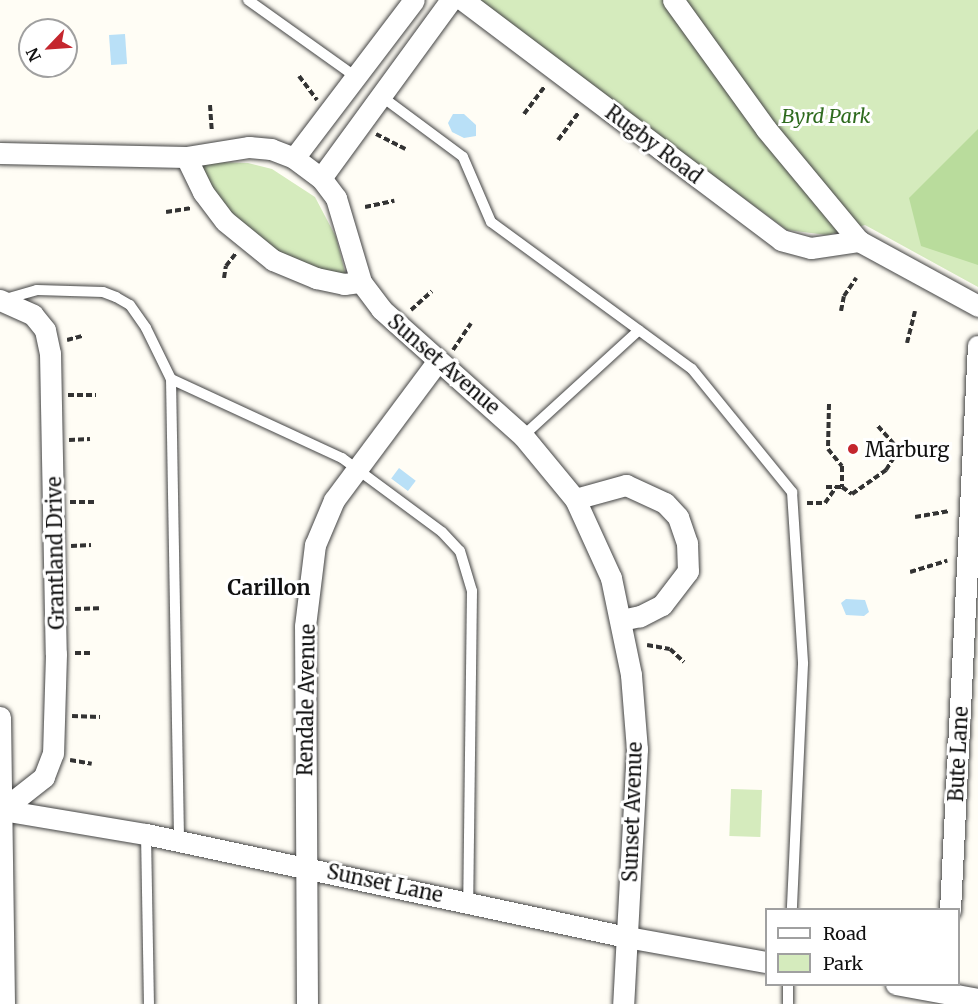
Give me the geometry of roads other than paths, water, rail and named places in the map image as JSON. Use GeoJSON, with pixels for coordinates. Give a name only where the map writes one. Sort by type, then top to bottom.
{"type":"FeatureCollection","features":[{"type":"Feature","properties":{"kind":"street"},"geometry":{"type":"LineString","coordinates":[[294,158],[414,0]]}},
{"type":"Feature","properties":{"kind":"street"},"geometry":{"type":"LineString","coordinates":[[321,178],[452,0]]}},
{"type":"Feature","properties":{"kind":"street","name":"Rugby Road"},"geometry":{"type":"LineString","coordinates":[[463,0],[781,240],[811,248],[859,242]]}},
{"type":"Feature","properties":{"kind":"street"},"geometry":{"type":"LineString","coordinates":[[673,0],[766,129],[859,242],[978,306]]}},
{"type":"Feature","properties":{"kind":"street","name":"Sunset Avenue"},"geometry":{"type":"LineString","coordinates":[[0,153],[186,157],[249,147],[271,148],[294,158],[321,178],[344,216],[361,282],[397,327],[445,356],[523,436],[575,499],[611,578],[631,675],[637,749],[623,1004]]}},
{"type":"Feature","properties":{"kind":"street"},"geometry":{"type":"LineString","coordinates":[[186,157],[203,192],[225,221],[273,260],[316,278],[345,284],[361,282]]}},
{"type":"Feature","properties":{"kind":"street","name":"Grantland Drive"},"geometry":{"type":"LineString","coordinates":[[1,300],[33,315],[45,330],[52,395],[56,609],[56,716],[53,753],[44,777],[2,810]]}},
{"type":"Feature","properties":{"kind":"street","name":"Bute Lane"},"geometry":{"type":"LineString","coordinates":[[950,908],[966,513],[978,346]]}},
{"type":"Feature","properties":{"kind":"street","name":"Rendale Avenue"},"geometry":{"type":"LineString","coordinates":[[307,1004],[304,867],[305,626],[314,557],[334,500],[445,356]]}},
{"type":"Feature","properties":{"kind":"street"},"geometry":{"type":"LineString","coordinates":[[575,499],[626,485],[665,502],[678,517],[687,543],[688,571],[662,605],[647,614],[621,620]]}},
{"type":"Feature","properties":{"kind":"street"},"geometry":{"type":"LineString","coordinates":[[0,717],[4,1004]]}},
{"type":"Feature","properties":{"kind":"street","name":"Sunset Lane"},"geometry":{"type":"LineString","coordinates":[[2,810],[146,834],[468,900],[627,937],[765,962]]}},
{"type":"Feature","properties":{"kind":"street"},"geometry":{"type":"LineString","coordinates":[[906,986],[978,999]]}},
{"type":"Feature","properties":{"kind":"lane"},"geometry":{"type":"LineString","coordinates":[[248,0],[356,77]]}},
{"type":"Feature","properties":{"kind":"lane"},"geometry":{"type":"LineString","coordinates":[[381,96],[462,157],[491,222],[692,369],[792,492],[803,664],[792,908]]}},
{"type":"Feature","properties":{"kind":"lane"},"geometry":{"type":"LineString","coordinates":[[1,300],[37,290],[103,292],[116,297],[130,305],[146,328],[171,379],[179,842]]}},
{"type":"Feature","properties":{"kind":"lane"},"geometry":{"type":"LineString","coordinates":[[523,436],[639,330]]}},
{"type":"Feature","properties":{"kind":"lane"},"geometry":{"type":"LineString","coordinates":[[171,379],[332,453],[442,532],[460,551],[468,570],[472,591],[468,900]]}},
{"type":"Feature","properties":{"kind":"lane"},"geometry":{"type":"LineString","coordinates":[[146,834],[149,1004]]}},
{"type":"Feature","properties":{"kind":"lane"},"geometry":{"type":"LineString","coordinates":[[788,986],[788,1004]]}},
{"type":"Feature","properties":{"kind":"water"},"geometry":{"type":"Polygon","coordinates":[[[125,34],[127,64],[111,65],[109,35],[125,34]]]}},
{"type":"Feature","properties":{"kind":"water"},"geometry":{"type":"Polygon","coordinates":[[[453,114],[464,114],[476,125],[476,136],[464,138],[452,132],[448,123],[453,114]]]}},
{"type":"Feature","properties":{"kind":"water"},"geometry":{"type":"Polygon","coordinates":[[[399,468],[416,481],[408,491],[391,478],[399,468]]]}},
{"type":"Feature","properties":{"kind":"water"},"geometry":{"type":"Polygon","coordinates":[[[846,599],[865,600],[869,612],[864,616],[846,615],[841,603],[846,599]]]}},
{"type":"Feature","properties":{"kind":"place","name":"Marburg"},"geometry":{"type":"Point","coordinates":[853,449]}},
{"type":"Feature","properties":{"kind":"district","name":"Carillon"},"geometry":{"type":"Point","coordinates":[269,588]}},
{"type":"Feature","properties":{"kind":"park label","name":"Byrd Park"},"geometry":{"type":"Point","coordinates":[826,115]}}]}
